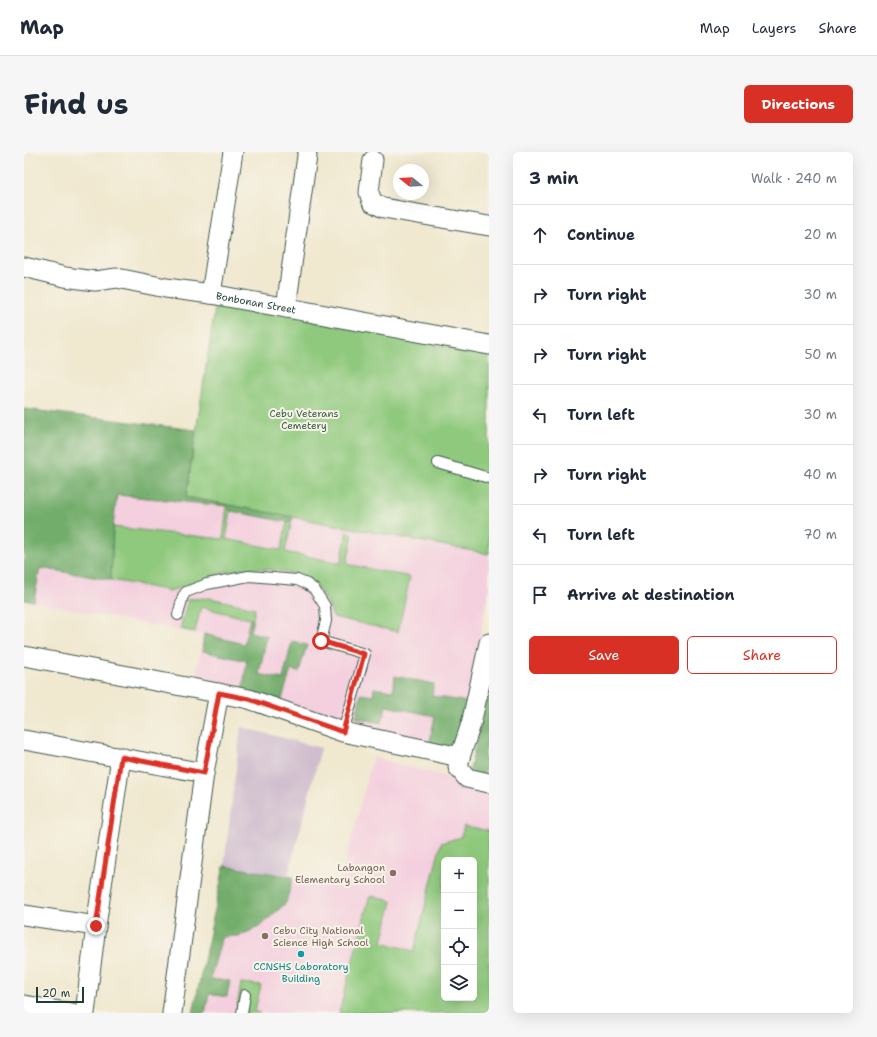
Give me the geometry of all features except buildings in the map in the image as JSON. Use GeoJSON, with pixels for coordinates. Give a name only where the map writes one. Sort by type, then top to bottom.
{"type":"FeatureCollection","features":[{"type":"Feature","properties":{"kind":"street"},"geometry":{"type":"LineString","coordinates":[[211,294],[233,152]]}},
{"type":"Feature","properties":{"kind":"street"},"geometry":{"type":"LineString","coordinates":[[286,308],[307,156]]}},
{"type":"Feature","properties":{"kind":"street"},"geometry":{"type":"LineString","coordinates":[[373,160],[369,192],[372,202],[384,208],[489,226]]}},
{"type":"Feature","properties":{"kind":"street","name":"Bonbonan Street"},"geometry":{"type":"LineString","coordinates":[[24,267],[65,277],[94,281],[117,278],[160,287],[211,294],[489,345]]}},
{"type":"Feature","properties":{"kind":"street"},"geometry":{"type":"LineString","coordinates":[[489,643],[472,724],[460,757],[458,768],[467,778],[489,783]]}},
{"type":"Feature","properties":{"kind":"street"},"geometry":{"type":"LineString","coordinates":[[24,656],[249,699],[343,732],[460,757]]}},
{"type":"Feature","properties":{"kind":"street"},"geometry":{"type":"LineString","coordinates":[[172,1013],[204,773],[219,693]]}},
{"type":"Feature","properties":{"kind":"street"},"geometry":{"type":"LineString","coordinates":[[24,740],[204,773]]}},
{"type":"Feature","properties":{"kind":"street"},"geometry":{"type":"LineString","coordinates":[[85,1013],[96,926],[121,757]]}},
{"type":"Feature","properties":{"kind":"street"},"geometry":{"type":"LineString","coordinates":[[24,915],[96,926]]}},
{"type":"Feature","properties":{"kind":"street"},"geometry":{"type":"LineString","coordinates":[[24,1005],[72,1013]]}},
{"type":"Feature","properties":{"kind":"lane"},"geometry":{"type":"LineString","coordinates":[[438,464],[489,478]]}},
{"type":"Feature","properties":{"kind":"lane"},"geometry":{"type":"LineString","coordinates":[[178,615],[183,596],[186,592],[207,584],[249,576],[297,580],[307,584],[314,589],[325,606],[326,621],[321,641],[364,654],[343,732]]}},
{"type":"Feature","properties":{"kind":"lane"},"geometry":{"type":"LineString","coordinates":[[242,1013],[245,995]]}},
{"type":"Feature","properties":{"kind":"shaded area"},"geometry":{"type":"Polygon","coordinates":[[[50,477],[186,497],[489,554],[489,587],[463,731],[449,750],[360,733],[241,694],[196,677],[202,635],[26,600],[50,477]]]}},
{"type":"Feature","properties":{"kind":"shaded area"},"geometry":{"type":"Polygon","coordinates":[[[241,727],[321,748],[288,876],[224,866],[241,727]]]}},
{"type":"Feature","properties":{"kind":"shaded area","name":"Labangon Elementary School"},"geometry":{"type":"Polygon","coordinates":[[[373,757],[458,780],[460,785],[489,791],[489,1013],[193,1013],[224,866],[339,886],[373,757]]]}},
{"type":"Feature","properties":{"kind":"green space","name":"Cebu Veterans Cemetery"},"geometry":{"type":"Polygon","coordinates":[[[216,302],[489,355],[489,554],[186,497],[216,302]]]}},
{"type":"Feature","properties":{"kind":"green space"},"geometry":{"type":"Polygon","coordinates":[[[24,409],[196,430],[186,497],[293,517],[292,520],[287,522],[231,511],[226,506],[117,495],[113,527],[111,580],[40,568],[34,601],[24,600],[24,409]]]}},
{"type":"Feature","properties":{"kind":"green space"},"geometry":{"type":"Polygon","coordinates":[[[227,506],[231,511],[226,539],[281,550],[287,522],[292,520],[285,552],[341,563],[347,531],[353,534],[347,564],[410,577],[398,632],[333,617],[328,603],[314,583],[296,574],[274,570],[248,568],[225,572],[170,591],[111,580],[113,527],[223,539],[227,506]]]}},
{"type":"Feature","properties":{"kind":"green space"},"geometry":{"type":"Polygon","coordinates":[[[210,598],[255,608],[253,620],[201,607],[195,632],[180,629],[188,599],[210,598]]]}},
{"type":"Feature","properties":{"kind":"green space"},"geometry":{"type":"Polygon","coordinates":[[[250,619],[253,620],[250,632],[267,636],[259,674],[283,679],[292,641],[307,645],[299,672],[291,670],[281,702],[242,691],[247,661],[202,651],[204,634],[244,644],[250,619]]]}},
{"type":"Feature","properties":{"kind":"green space"},"geometry":{"type":"Polygon","coordinates":[[[395,676],[434,684],[432,696],[468,702],[463,731],[451,748],[429,745],[435,716],[386,706],[382,723],[356,718],[361,694],[373,696],[374,688],[393,691],[395,676]]]}},
{"type":"Feature","properties":{"kind":"green space"},"geometry":{"type":"Polygon","coordinates":[[[489,687],[489,736],[484,758],[487,760],[483,780],[468,777],[489,687]]]}},
{"type":"Feature","properties":{"kind":"green space"},"geometry":{"type":"Polygon","coordinates":[[[464,826],[489,831],[489,1013],[339,1013],[369,898],[372,896],[392,901],[382,942],[414,951],[441,843],[461,837],[464,826]]]}},
{"type":"Feature","properties":{"kind":"green space"},"geometry":{"type":"Polygon","coordinates":[[[224,866],[293,877],[286,903],[259,927],[239,936],[222,937],[210,979],[230,981],[227,997],[209,994],[205,1013],[193,1013],[224,866]]]}},
{"type":"Feature","properties":{"kind":"green space"},"geometry":{"type":"Polygon","coordinates":[[[241,983],[261,985],[255,1011],[260,1013],[236,1013],[241,983]]]}},
{"type":"Feature","properties":{"kind":"place","name":"Labangon Elementary School"},"geometry":{"type":"Point","coordinates":[393,873]}},
{"type":"Feature","properties":{"kind":"place","name":"Cebu City National Science High School"},"geometry":{"type":"Point","coordinates":[265,936]}},
{"type":"Feature","properties":{"kind":"place","name":"CCNSHS Laboratory Building"},"geometry":{"type":"Point","coordinates":[301,954]}},
{"type":"Feature","properties":{"kind":"route"},"geometry":{"type":"LineString","coordinates":[[96,926],[121,757],[204,773],[219,693],[249,699],[343,732],[364,654],[321,641]]}}]}
